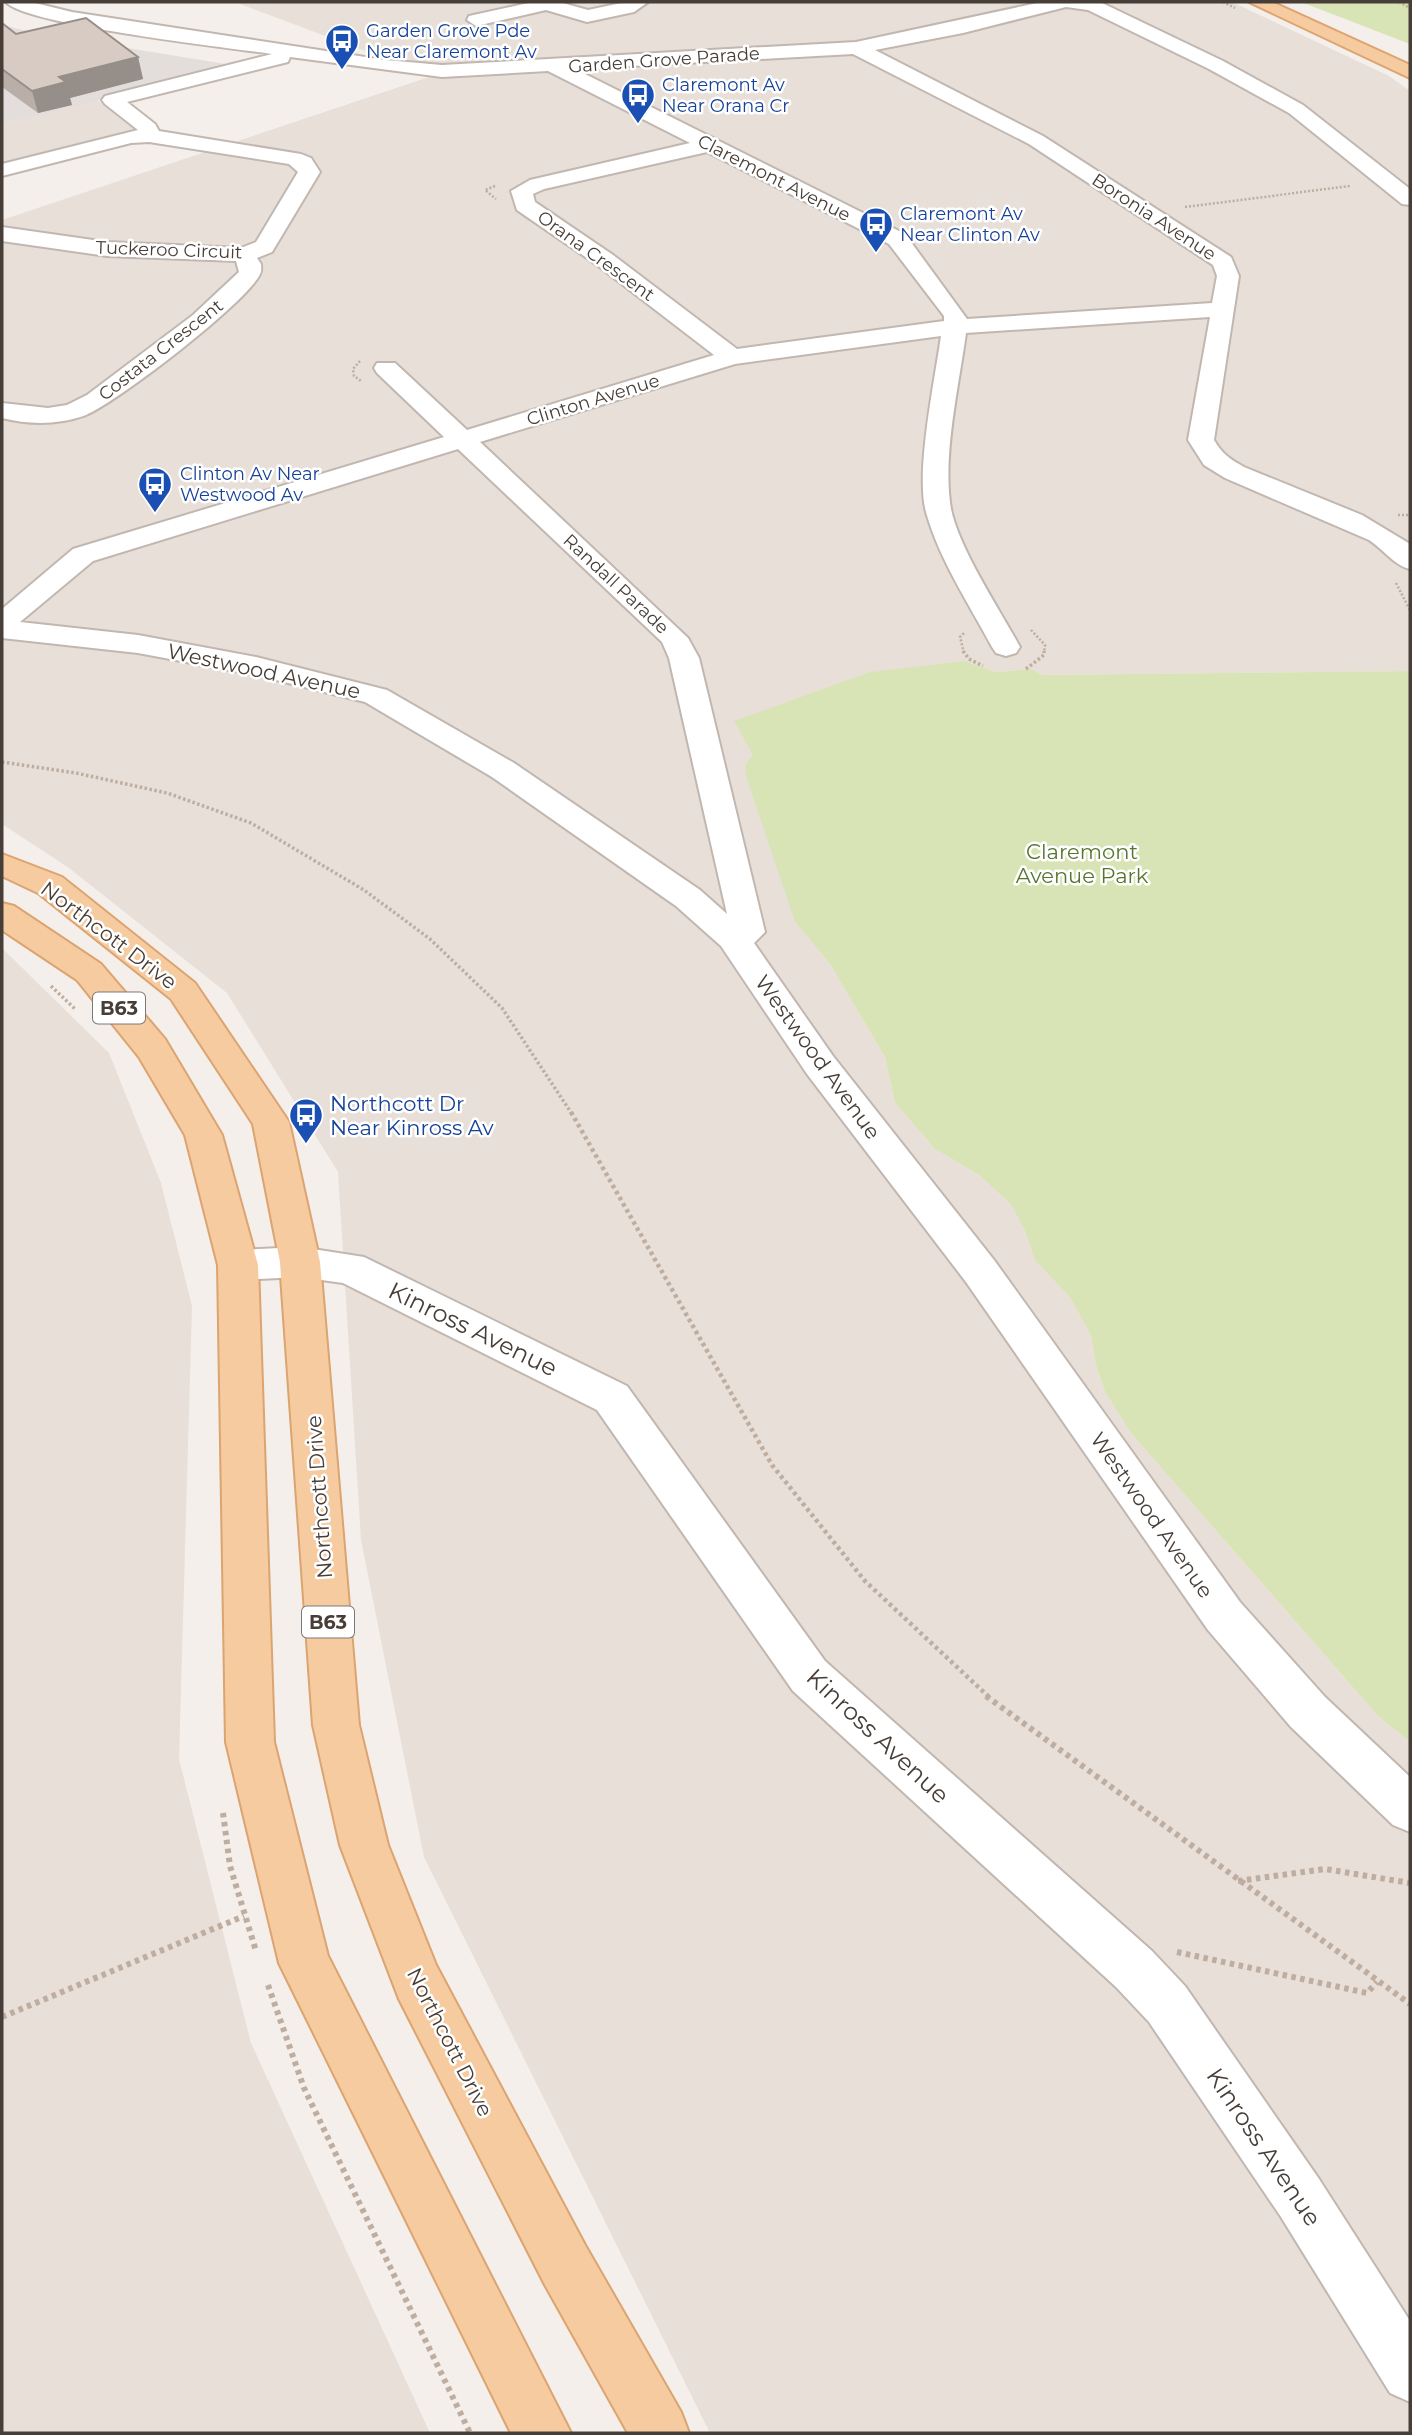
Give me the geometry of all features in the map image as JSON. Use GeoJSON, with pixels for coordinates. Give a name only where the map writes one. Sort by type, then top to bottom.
{"type":"FeatureCollection","features":[{"type":"Feature","properties":{"kind":"main road"},"geometry":{"type":"LineString","coordinates":[[1258,2],[1410,72]]}},
{"type":"Feature","properties":{"kind":"main road","name":"Northcott Drive"},"geometry":{"type":"LineString","coordinates":[[2,864],[50,885],[183,991],[271,1122],[300,1262],[336,1725],[364,1844],[417,1981],[565,2264],[660,2433]]}},
{"type":"Feature","properties":{"kind":"main road","name":"Northcott Drive"},"geometry":{"type":"LineString","coordinates":[[2,915],[89,972],[152,1048],[203,1135],[238,1265],[237,1354],[250,1742],[304,1963],[542,2433]]}},
{"type":"Feature","properties":{"kind":"street","name":"Garden Grove Parade"},"geometry":{"type":"LineString","coordinates":[[15,2],[72,18],[299,53],[442,71],[856,48],[962,27],[1063,2]]}},
{"type":"Feature","properties":{"kind":"street"},"geometry":{"type":"LineString","coordinates":[[476,20],[547,4],[587,16],[628,8],[639,2]]}},
{"type":"Feature","properties":{"kind":"street"},"geometry":{"type":"LineString","coordinates":[[1069,2],[1092,5],[1216,65],[1296,108],[1410,199]]}},
{"type":"Feature","properties":{"kind":"street","name":"Boronia Avenue"},"geometry":{"type":"LineString","coordinates":[[856,48],[1035,140],[1223,262],[1228,276],[1201,440],[1213,461],[1364,527],[1390,541],[1408,555],[1410,561]]}},
{"type":"Feature","properties":{"kind":"street"},"geometry":{"type":"LineString","coordinates":[[149,136],[148,128],[112,100],[299,53]]}},
{"type":"Feature","properties":{"kind":"street","name":"Claremont Avenue"},"geometry":{"type":"LineString","coordinates":[[553,66],[897,239],[956,316],[954,327]]}},
{"type":"Feature","properties":{"kind":"street","name":"Tuckeroo Circuit"},"geometry":{"type":"LineString","coordinates":[[2,170],[131,137],[149,136],[271,153],[304,162],[309,172],[264,247],[243,255],[107,249],[2,234]]}},
{"type":"Feature","properties":{"kind":"street","name":"Orana Crescent"},"geometry":{"type":"LineString","coordinates":[[709,145],[537,184],[522,191],[525,205],[605,260],[732,358]]}},
{"type":"Feature","properties":{"kind":"street","name":"Costata Crescent"},"geometry":{"type":"LineString","coordinates":[[2,410],[18,415],[46,416],[74,411],[100,398],[232,295],[250,273],[250,264],[243,255]]}},
{"type":"Feature","properties":{"kind":"street","name":"Clinton Avenue"},"geometry":{"type":"LineString","coordinates":[[2,623],[83,555],[732,358],[954,327],[1223,309]]}},
{"type":"Feature","properties":{"kind":"street"},"geometry":{"type":"LineString","coordinates":[[954,327],[937,459],[938,509],[950,542],[1006,648]]}},
{"type":"Feature","properties":{"kind":"street","name":"Randall Parade"},"geometry":{"type":"LineString","coordinates":[[370,371],[461,440],[674,638],[684,658],[748,932],[733,938]]}},
{"type":"Feature","properties":{"kind":"street","name":"Westwood Avenue"},"geometry":{"type":"LineString","coordinates":[[2,629],[138,644],[256,666],[376,696],[503,770],[688,898],[733,938],[820,1065],[980,1271],[1224,1616],[1308,1712],[1410,1809]]}},
{"type":"Feature","properties":{"kind":"street","name":"Kinross Avenue"},"geometry":{"type":"LineString","coordinates":[[238,1265],[300,1262],[350,1268],[612,1398],[809,1675],[1134,1969],[1167,2004],[1293,2186],[1410,2373]]}},
{"type":"Feature","properties":{"kind":"path"},"geometry":{"type":"LineString","coordinates":[[1399,2],[1410,8]]}},
{"type":"Feature","properties":{"kind":"path"},"geometry":{"type":"LineString","coordinates":[[1177,209],[1388,181]]}},
{"type":"Feature","properties":{"kind":"path"},"geometry":{"type":"LineString","coordinates":[[499,185],[485,190],[502,203]]}},
{"type":"Feature","properties":{"kind":"path"},"geometry":{"type":"LineString","coordinates":[[1387,516],[1410,515]]}},
{"type":"Feature","properties":{"kind":"path"},"geometry":{"type":"LineString","coordinates":[[1017,670],[1027,668],[1044,655],[1045,645],[1031,630]]}},
{"type":"Feature","properties":{"kind":"path"},"geometry":{"type":"LineString","coordinates":[[967,631],[960,637],[959,648],[965,656],[993,669]]}},
{"type":"Feature","properties":{"kind":"path"},"geometry":{"type":"LineString","coordinates":[[2,762],[76,773],[167,793],[251,823],[364,890],[430,939],[502,1009],[579,1125],[772,1465],[865,1581],[984,1694],[1410,2004]]}},
{"type":"Feature","properties":{"kind":"path"},"geometry":{"type":"LineString","coordinates":[[1238,1881],[1325,1869],[1410,1883]]}},
{"type":"Feature","properties":{"kind":"path"},"geometry":{"type":"LineString","coordinates":[[2,2017],[244,1916]]}},
{"type":"Feature","properties":{"kind":"path"},"geometry":{"type":"LineString","coordinates":[[1134,1969],[1162,1949],[1367,1993],[1377,1982]]}},
{"type":"Feature","properties":{"kind":"shaded area"},"geometry":{"type":"Polygon","coordinates":[[[235,2],[1232,2],[1389,76],[1410,91],[1410,671],[1042,675],[1032,669],[996,672],[965,661],[753,755],[795,922],[830,964],[885,1057],[895,1103],[935,1149],[979,1175],[1011,1203],[1035,1259],[1069,1296],[1091,1335],[1096,1365],[1105,1392],[1131,1433],[1378,1716],[1410,1742],[1410,2433],[710,2433],[424,1857],[361,1540],[338,1172],[227,993],[69,868],[2,824],[2,220],[432,76],[235,2]]]}},
{"type":"Feature","properties":{"kind":"shaded area"},"geometry":{"type":"Polygon","coordinates":[[[2,25],[35,33],[238,66],[2,124],[2,25]]]}},
{"type":"Feature","properties":{"kind":"shaded area"},"geometry":{"type":"Polygon","coordinates":[[[97,100],[134,129],[2,163],[2,124],[97,100]]]}},
{"type":"Feature","properties":{"kind":"shaded area"},"geometry":{"type":"Polygon","coordinates":[[[2,948],[109,1053],[161,1183],[192,1306],[179,1759],[251,2043],[430,2433],[2,2433],[2,948]]]}},
{"type":"Feature","properties":{"kind":"green space"},"geometry":{"type":"Polygon","coordinates":[[[1301,2],[1410,2],[1410,44],[1301,2]]]}},
{"type":"Feature","properties":{"kind":"green space","name":"Claremont Avenue Park"},"geometry":{"type":"Polygon","coordinates":[[[965,661],[996,672],[1032,669],[1042,675],[1410,671],[1410,1742],[1378,1716],[1131,1433],[1105,1392],[1096,1365],[1091,1335],[1069,1296],[1035,1260],[1025,1231],[1011,1204],[979,1175],[935,1149],[895,1103],[885,1057],[830,964],[795,922],[746,776],[745,765],[753,755],[734,721],[870,672],[965,661]]]}},
{"type":"Feature","properties":{"kind":"building"},"geometry":{"type":"Polygon","coordinates":[[[86,18],[138,57],[59,77],[66,82],[32,91],[2,69],[2,23],[16,34],[86,18]]]}},
{"type":"Feature","properties":{"kind":"place","name":"Garden Grove Pde Near Claremont Av"},"geometry":{"type":"Point","coordinates":[342,71]}},
{"type":"Feature","properties":{"kind":"place","name":"Claremont Av Near Orana Cr"},"geometry":{"type":"Point","coordinates":[638,125]}},
{"type":"Feature","properties":{"kind":"place","name":"Claremont Av Near Clinton Av"},"geometry":{"type":"Point","coordinates":[876,254]}},
{"type":"Feature","properties":{"kind":"place","name":"Clinton Av Near Westwood Av"},"geometry":{"type":"Point","coordinates":[155,514]}},
{"type":"Feature","properties":{"kind":"place","name":"Northcott Dr Near Kinross Av"},"geometry":{"type":"Point","coordinates":[306,1145]}}]}
